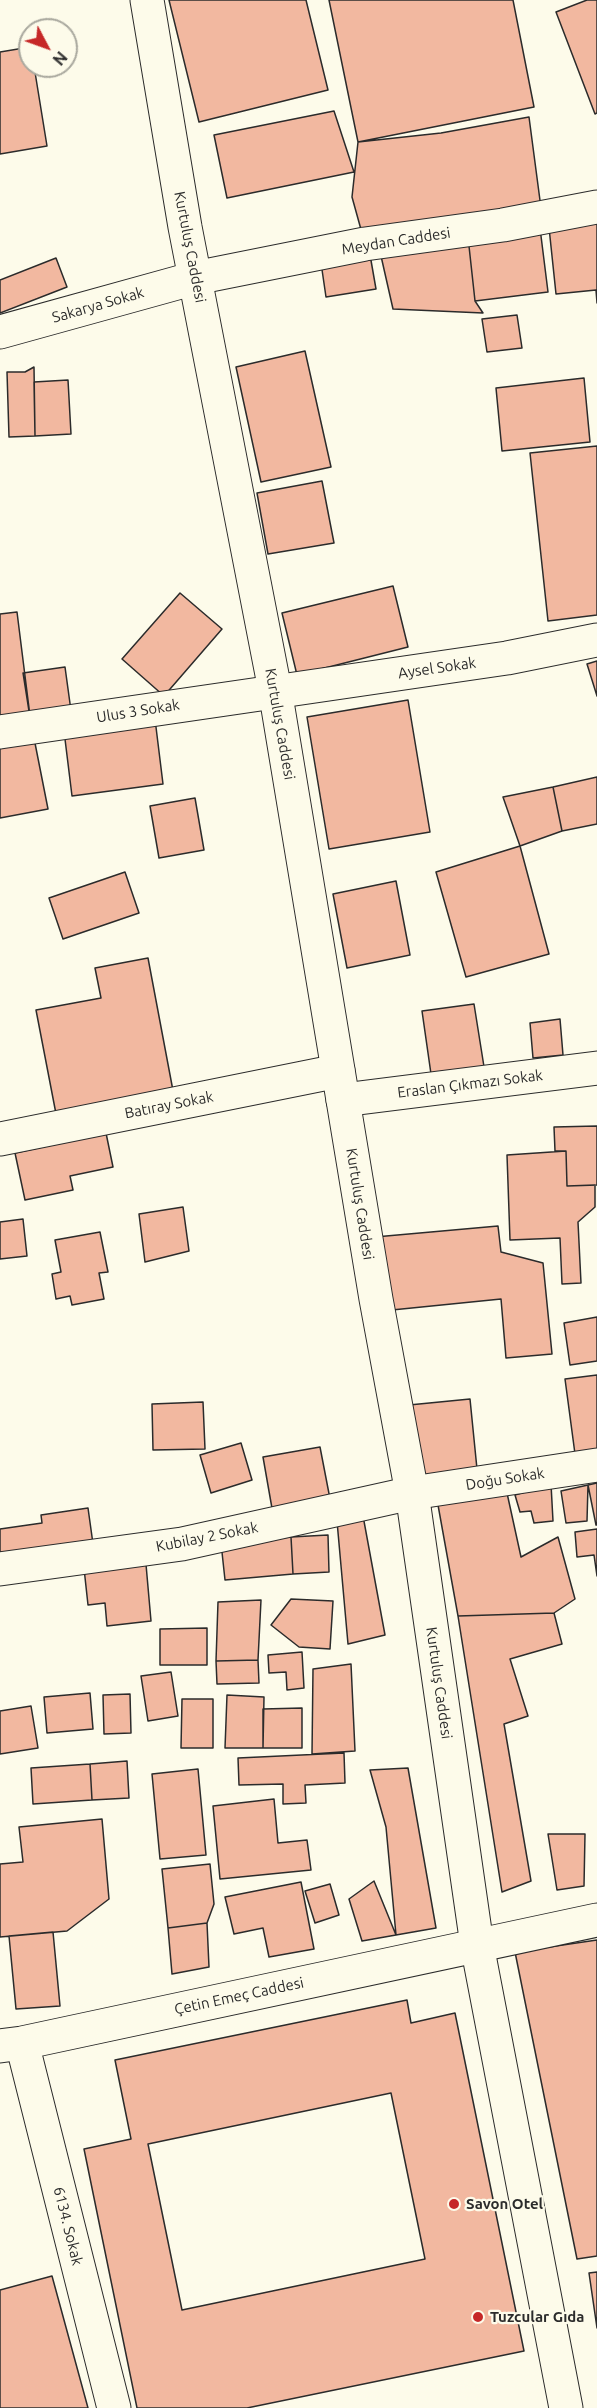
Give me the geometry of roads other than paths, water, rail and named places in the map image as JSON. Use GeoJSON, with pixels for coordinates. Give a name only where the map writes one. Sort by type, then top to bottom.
{"type":"FeatureCollection","features":[{"type":"Feature","properties":{"kind":"street","name":"Kurtuluş Caddesi"},"geometry":{"type":"LineString","coordinates":[[147,0],[195,278],[275,690],[376,1299],[412,1493],[477,1945],[566,2408]]}},
{"type":"Feature","properties":{"kind":"street","name":"Meydan Caddesi"},"geometry":{"type":"LineString","coordinates":[[195,278],[365,244],[503,225],[597,207]]}},
{"type":"Feature","properties":{"kind":"street","name":"Sakarya Sokak"},"geometry":{"type":"LineString","coordinates":[[0,332],[195,278]]}},
{"type":"Feature","properties":{"kind":"street","name":"Aysel Sokak"},"geometry":{"type":"LineString","coordinates":[[275,690],[507,658],[597,640]]}},
{"type":"Feature","properties":{"kind":"street","name":"Ulus 3 Sokak"},"geometry":{"type":"LineString","coordinates":[[0,732],[275,690]]}},
{"type":"Feature","properties":{"kind":"street","name":"Eraslan Çıkmazı Sokak"},"geometry":{"type":"LineString","coordinates":[[340,1086],[597,1068]]}},
{"type":"Feature","properties":{"kind":"street","name":"Batıray Sokak"},"geometry":{"type":"LineString","coordinates":[[0,1139],[340,1086]]}},
{"type":"Feature","properties":{"kind":"street","name":"Doğu Sokak"},"geometry":{"type":"LineString","coordinates":[[412,1493],[597,1465]]}},
{"type":"Feature","properties":{"kind":"street","name":"Kubilay 2 Sokak"},"geometry":{"type":"LineString","coordinates":[[0,1569],[182,1544],[412,1493]]}},
{"type":"Feature","properties":{"kind":"street","name":"Çetin Emeç Caddesi"},"geometry":{"type":"LineString","coordinates":[[11,2045],[597,1920]]}},
{"type":"Feature","properties":{"kind":"street","name":"6134. Sokak"},"geometry":{"type":"LineString","coordinates":[[11,2045],[114,2408]]}},
{"type":"Feature","properties":{"kind":"place","name":"Savon Otel"},"geometry":{"type":"Point","coordinates":[454,2204]}},
{"type":"Feature","properties":{"kind":"place","name":"Tuzcular Gıda"},"geometry":{"type":"Point","coordinates":[478,2317]}}]}
